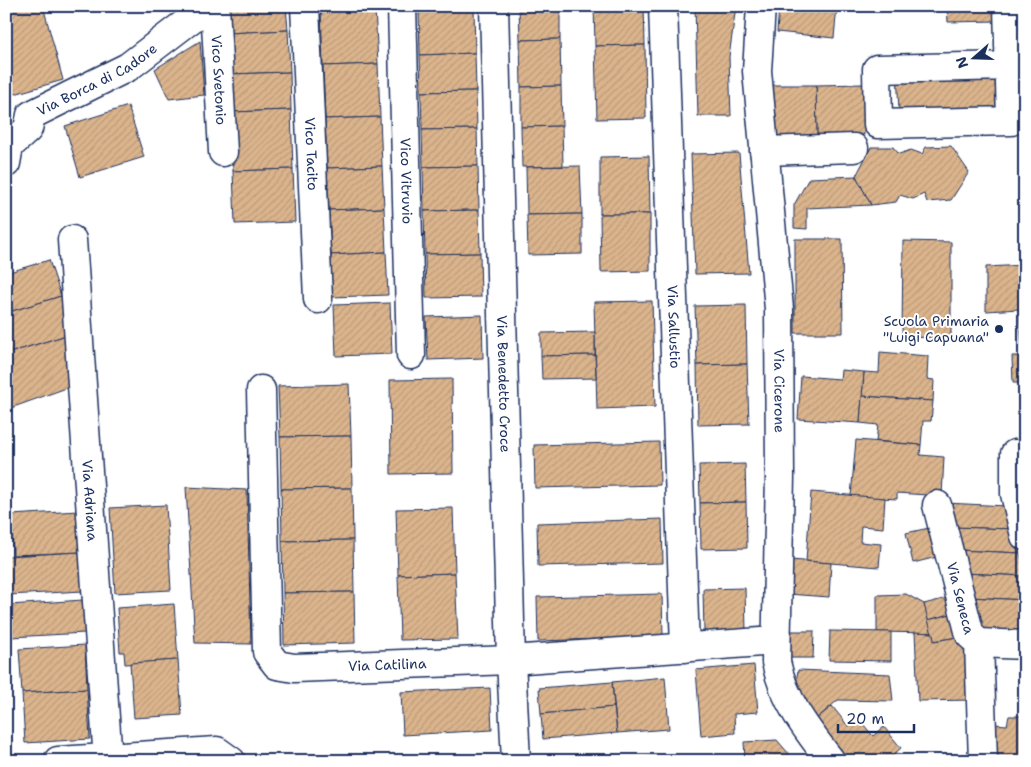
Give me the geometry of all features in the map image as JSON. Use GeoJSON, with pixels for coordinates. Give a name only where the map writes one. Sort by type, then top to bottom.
{"type":"FeatureCollection","features":[{"type":"Feature","properties":{"kind":"street","name":"Via Borca di Cadore"},"geometry":{"type":"LineString","coordinates":[[6,163],[9,146],[28,129],[31,115],[128,67],[208,6]]}},
{"type":"Feature","properties":{"kind":"street","name":"Vico Svetonio"},"geometry":{"type":"LineString","coordinates":[[215,6],[223,152]]}},
{"type":"Feature","properties":{"kind":"street","name":"Vico Tacito"},"geometry":{"type":"LineString","coordinates":[[305,6],[318,299]]}},
{"type":"Feature","properties":{"kind":"street","name":"Vico Vitruvio"},"geometry":{"type":"LineString","coordinates":[[402,6],[411,355]]}},
{"type":"Feature","properties":{"kind":"street","name":"Via Benedetto Croce"},"geometry":{"type":"LineString","coordinates":[[494,6],[511,660],[516,761]]}},
{"type":"Feature","properties":{"kind":"street","name":"Via Sallustio"},"geometry":{"type":"LineString","coordinates":[[663,6],[685,648]]}},
{"type":"Feature","properties":{"kind":"street","name":"Via Cicerone"},"geometry":{"type":"LineString","coordinates":[[761,6],[756,71],[779,309],[780,476],[775,641],[778,676],[800,722],[831,761]]}},
{"type":"Feature","properties":{"kind":"street"},"geometry":{"type":"LineString","coordinates":[[1008,6],[1010,66],[1011,121],[878,124],[877,69],[1010,66]]}},
{"type":"Feature","properties":{"kind":"street"},"geometry":{"type":"LineString","coordinates":[[764,151],[854,148]]}},
{"type":"Feature","properties":{"kind":"street","name":"Via Adriana"},"geometry":{"type":"LineString","coordinates":[[72,240],[108,759]]}},
{"type":"Feature","properties":{"kind":"street","name":"Via Catilina"},"geometry":{"type":"LineString","coordinates":[[261,390],[267,652],[277,664],[294,668],[511,660],[775,641]]}},
{"type":"Feature","properties":{"kind":"street"},"geometry":{"type":"LineString","coordinates":[[1015,454],[1015,494],[1025,536]]}},
{"type":"Feature","properties":{"kind":"street","name":"Via Seneca"},"geometry":{"type":"LineString","coordinates":[[937,506],[970,635],[979,643],[1025,645]]}},
{"type":"Feature","properties":{"kind":"street"},"geometry":{"type":"LineString","coordinates":[[979,643],[983,761]]}},
{"type":"Feature","properties":{"kind":"street"},"geometry":{"type":"LineString","coordinates":[[58,761],[217,751],[231,761]]}},
{"type":"Feature","properties":{"kind":"building"},"geometry":{"type":"Polygon","coordinates":[[[23,6],[43,6],[63,80],[11,95],[6,77],[6,10],[23,6]]]}},
{"type":"Feature","properties":{"kind":"building"},"geometry":{"type":"Polygon","coordinates":[[[227,6],[286,6],[288,30],[228,33],[227,6]]]}},
{"type":"Feature","properties":{"kind":"building"},"geometry":{"type":"Polygon","coordinates":[[[321,6],[375,6],[375,8],[321,10],[321,6]]]}},
{"type":"Feature","properties":{"kind":"building"},"geometry":{"type":"Polygon","coordinates":[[[419,6],[474,6],[474,9],[419,11],[419,6]]]}},
{"type":"Feature","properties":{"kind":"building"},"geometry":{"type":"Polygon","coordinates":[[[519,6],[560,6],[560,39],[520,40],[519,6]]]}},
{"type":"Feature","properties":{"kind":"building"},"geometry":{"type":"Polygon","coordinates":[[[594,6],[644,6],[645,45],[595,46],[594,6]]]}},
{"type":"Feature","properties":{"kind":"building"},"geometry":{"type":"Polygon","coordinates":[[[695,6],[736,6],[729,57],[731,116],[698,116],[695,6]]]}},
{"type":"Feature","properties":{"kind":"building"},"geometry":{"type":"Polygon","coordinates":[[[779,6],[837,6],[834,38],[777,32],[779,6]]]}},
{"type":"Feature","properties":{"kind":"building"},"geometry":{"type":"Polygon","coordinates":[[[947,6],[997,6],[997,21],[948,22],[947,6]]]}},
{"type":"Feature","properties":{"kind":"building"},"geometry":{"type":"Polygon","coordinates":[[[375,8],[378,64],[323,66],[321,10],[375,8]]]}},
{"type":"Feature","properties":{"kind":"building"},"geometry":{"type":"Polygon","coordinates":[[[474,9],[475,53],[420,55],[419,11],[474,9]]]}},
{"type":"Feature","properties":{"kind":"building"},"geometry":{"type":"Polygon","coordinates":[[[288,30],[290,72],[230,74],[228,33],[288,30]]]}},
{"type":"Feature","properties":{"kind":"building"},"geometry":{"type":"Polygon","coordinates":[[[560,39],[561,86],[521,87],[520,40],[560,39]]]}},
{"type":"Feature","properties":{"kind":"building"},"geometry":{"type":"Polygon","coordinates":[[[200,41],[204,95],[169,99],[155,69],[200,41]]]}},
{"type":"Feature","properties":{"kind":"building"},"geometry":{"type":"Polygon","coordinates":[[[645,45],[646,118],[597,119],[595,46],[645,45]]]}},
{"type":"Feature","properties":{"kind":"building"},"geometry":{"type":"Polygon","coordinates":[[[475,53],[476,91],[421,92],[420,55],[475,53]]]}},
{"type":"Feature","properties":{"kind":"building"},"geometry":{"type":"Polygon","coordinates":[[[378,64],[380,117],[325,119],[323,66],[378,64]]]}},
{"type":"Feature","properties":{"kind":"building"},"geometry":{"type":"Polygon","coordinates":[[[995,69],[996,108],[899,111],[897,72],[995,69]]]}},
{"type":"Feature","properties":{"kind":"building"},"geometry":{"type":"Polygon","coordinates":[[[290,72],[291,110],[231,112],[230,74],[290,72]]]}},
{"type":"Feature","properties":{"kind":"building"},"geometry":{"type":"Polygon","coordinates":[[[863,84],[864,135],[817,136],[816,85],[863,84]]]}},
{"type":"Feature","properties":{"kind":"building"},"geometry":{"type":"Polygon","coordinates":[[[769,85],[816,85],[817,136],[770,137],[769,85]]]}},
{"type":"Feature","properties":{"kind":"building"},"geometry":{"type":"Polygon","coordinates":[[[561,86],[562,126],[521,127],[521,87],[561,86]]]}},
{"type":"Feature","properties":{"kind":"building"},"geometry":{"type":"Polygon","coordinates":[[[476,91],[477,129],[422,130],[421,92],[476,91]]]}},
{"type":"Feature","properties":{"kind":"building"},"geometry":{"type":"Polygon","coordinates":[[[128,106],[144,157],[80,177],[65,126],[128,106]]]}},
{"type":"Feature","properties":{"kind":"building"},"geometry":{"type":"Polygon","coordinates":[[[291,110],[293,169],[233,171],[231,112],[291,110]]]}},
{"type":"Feature","properties":{"kind":"building"},"geometry":{"type":"Polygon","coordinates":[[[380,117],[382,166],[327,168],[325,119],[380,117]]]}},
{"type":"Feature","properties":{"kind":"building"},"geometry":{"type":"Polygon","coordinates":[[[562,126],[563,166],[522,167],[521,127],[562,126]]]}},
{"type":"Feature","properties":{"kind":"building"},"geometry":{"type":"Polygon","coordinates":[[[477,129],[478,166],[423,167],[422,130],[477,129]]]}},
{"type":"Feature","properties":{"kind":"building"},"geometry":{"type":"Polygon","coordinates":[[[951,146],[969,172],[951,200],[927,202],[924,194],[913,199],[900,195],[896,202],[871,205],[856,176],[871,147],[893,147],[899,154],[911,150],[922,154],[926,147],[951,146]]]}},
{"type":"Feature","properties":{"kind":"building"},"geometry":{"type":"Polygon","coordinates":[[[739,153],[749,273],[695,274],[691,154],[739,153]]]}},
{"type":"Feature","properties":{"kind":"building"},"geometry":{"type":"Polygon","coordinates":[[[649,156],[650,214],[600,214],[600,157],[649,156]]]}},
{"type":"Feature","properties":{"kind":"building"},"geometry":{"type":"Polygon","coordinates":[[[382,166],[384,208],[329,210],[327,168],[382,166]]]}},
{"type":"Feature","properties":{"kind":"building"},"geometry":{"type":"Polygon","coordinates":[[[478,166],[479,210],[424,211],[423,167],[478,166]]]}},
{"type":"Feature","properties":{"kind":"building"},"geometry":{"type":"Polygon","coordinates":[[[580,166],[582,214],[527,215],[526,167],[580,166]]]}},
{"type":"Feature","properties":{"kind":"building"},"geometry":{"type":"Polygon","coordinates":[[[293,169],[295,222],[235,224],[233,171],[293,169]]]}},
{"type":"Feature","properties":{"kind":"building"},"geometry":{"type":"Polygon","coordinates":[[[856,176],[871,205],[807,208],[807,229],[794,228],[794,205],[809,178],[856,176]]]}},
{"type":"Feature","properties":{"kind":"building"},"geometry":{"type":"Polygon","coordinates":[[[384,208],[386,252],[331,255],[329,210],[384,208]]]}},
{"type":"Feature","properties":{"kind":"building"},"geometry":{"type":"Polygon","coordinates":[[[479,210],[480,253],[425,254],[424,211],[479,210]]]}},
{"type":"Feature","properties":{"kind":"building"},"geometry":{"type":"Polygon","coordinates":[[[582,214],[582,254],[528,255],[527,215],[582,214]]]}},
{"type":"Feature","properties":{"kind":"building"},"geometry":{"type":"Polygon","coordinates":[[[600,214],[650,214],[650,271],[601,272],[600,214]]]}},
{"type":"Feature","properties":{"kind":"building"},"geometry":{"type":"Polygon","coordinates":[[[795,239],[842,239],[843,333],[795,333],[795,239]]]}},
{"type":"Feature","properties":{"kind":"building"},"geometry":{"type":"Polygon","coordinates":[[[903,241],[951,242],[951,338],[902,337],[903,241]]]}},
{"type":"Feature","properties":{"kind":"building"},"geometry":{"type":"Polygon","coordinates":[[[386,252],[388,295],[332,297],[331,255],[386,252]]]}},
{"type":"Feature","properties":{"kind":"building"},"geometry":{"type":"Polygon","coordinates":[[[480,253],[481,297],[426,298],[425,254],[480,253]]]}},
{"type":"Feature","properties":{"kind":"building"},"geometry":{"type":"Polygon","coordinates":[[[49,260],[61,296],[6,313],[6,273],[49,260]]]}},
{"type":"Feature","properties":{"kind":"building"},"geometry":{"type":"Polygon","coordinates":[[[1025,265],[1025,383],[1013,383],[1012,356],[1022,356],[1019,309],[986,311],[986,267],[1025,265]]]}},
{"type":"Feature","properties":{"kind":"building"},"geometry":{"type":"Polygon","coordinates":[[[61,296],[73,333],[6,354],[6,313],[61,296]]]}},
{"type":"Feature","properties":{"kind":"building"},"geometry":{"type":"Polygon","coordinates":[[[652,301],[655,407],[597,409],[594,302],[652,301]]]}},
{"type":"Feature","properties":{"kind":"building"},"geometry":{"type":"Polygon","coordinates":[[[390,303],[392,354],[336,356],[334,305],[390,303]]]}},
{"type":"Feature","properties":{"kind":"building"},"geometry":{"type":"Polygon","coordinates":[[[746,305],[747,364],[697,365],[695,306],[746,305]]]}},
{"type":"Feature","properties":{"kind":"building"},"geometry":{"type":"Polygon","coordinates":[[[482,315],[483,358],[428,360],[426,317],[482,315]]]}},
{"type":"Feature","properties":{"kind":"building"},"geometry":{"type":"Polygon","coordinates":[[[595,332],[595,355],[541,356],[541,333],[595,332]]]}},
{"type":"Feature","properties":{"kind":"building"},"geometry":{"type":"Polygon","coordinates":[[[73,333],[72,386],[8,409],[6,354],[73,333]]]}},
{"type":"Feature","properties":{"kind":"building"},"geometry":{"type":"Polygon","coordinates":[[[880,352],[928,356],[927,379],[934,380],[933,401],[862,396],[864,372],[879,373],[880,352]]]}},
{"type":"Feature","properties":{"kind":"building"},"geometry":{"type":"Polygon","coordinates":[[[595,355],[596,378],[542,379],[541,356],[595,355]]]}},
{"type":"Feature","properties":{"kind":"building"},"geometry":{"type":"Polygon","coordinates":[[[747,364],[749,424],[698,425],[697,365],[747,364]]]}},
{"type":"Feature","properties":{"kind":"building"},"geometry":{"type":"Polygon","coordinates":[[[841,370],[864,372],[860,423],[798,419],[801,376],[840,379],[841,370]]]}},
{"type":"Feature","properties":{"kind":"building"},"geometry":{"type":"Polygon","coordinates":[[[452,379],[453,473],[391,474],[390,380],[452,379]]]}},
{"type":"Feature","properties":{"kind":"building"},"geometry":{"type":"Polygon","coordinates":[[[349,384],[351,436],[280,437],[278,386],[349,384]]]}},
{"type":"Feature","properties":{"kind":"building"},"geometry":{"type":"Polygon","coordinates":[[[862,396],[933,401],[931,421],[923,421],[921,445],[876,441],[878,425],[860,423],[862,396]]]}},
{"type":"Feature","properties":{"kind":"building"},"geometry":{"type":"Polygon","coordinates":[[[351,436],[352,488],[281,489],[280,437],[351,436]]]}},
{"type":"Feature","properties":{"kind":"building"},"geometry":{"type":"Polygon","coordinates":[[[856,440],[921,445],[920,455],[944,457],[942,496],[897,493],[897,499],[851,496],[856,440]]]}},
{"type":"Feature","properties":{"kind":"building"},"geometry":{"type":"Polygon","coordinates":[[[659,442],[660,485],[535,488],[534,445],[659,442]]]}},
{"type":"Feature","properties":{"kind":"building"},"geometry":{"type":"Polygon","coordinates":[[[745,464],[746,502],[700,503],[699,465],[745,464]]]}},
{"type":"Feature","properties":{"kind":"building"},"geometry":{"type":"Polygon","coordinates":[[[186,487],[247,490],[251,644],[195,643],[186,487]]]}},
{"type":"Feature","properties":{"kind":"building"},"geometry":{"type":"Polygon","coordinates":[[[352,488],[353,540],[282,541],[281,489],[352,488]]]}},
{"type":"Feature","properties":{"kind":"building"},"geometry":{"type":"Polygon","coordinates":[[[811,492],[885,498],[883,528],[861,526],[860,542],[881,544],[879,567],[806,561],[811,492]]]}},
{"type":"Feature","properties":{"kind":"building"},"geometry":{"type":"Polygon","coordinates":[[[746,502],[747,548],[701,549],[700,503],[746,502]]]}},
{"type":"Feature","properties":{"kind":"building"},"geometry":{"type":"Polygon","coordinates":[[[945,503],[1007,506],[1014,529],[951,527],[945,503]]]}},
{"type":"Feature","properties":{"kind":"building"},"geometry":{"type":"Polygon","coordinates":[[[166,505],[171,590],[115,593],[110,508],[166,505]]]}},
{"type":"Feature","properties":{"kind":"building"},"geometry":{"type":"Polygon","coordinates":[[[453,508],[455,573],[398,575],[396,509],[453,508]]]}},
{"type":"Feature","properties":{"kind":"building"},"geometry":{"type":"Polygon","coordinates":[[[78,511],[81,552],[13,555],[11,515],[78,511]]]}},
{"type":"Feature","properties":{"kind":"building"},"geometry":{"type":"Polygon","coordinates":[[[662,519],[663,563],[538,566],[537,523],[662,519]]]}},
{"type":"Feature","properties":{"kind":"building"},"geometry":{"type":"Polygon","coordinates":[[[951,527],[1014,529],[1020,553],[957,550],[951,527]]]}},
{"type":"Feature","properties":{"kind":"building"},"geometry":{"type":"Polygon","coordinates":[[[929,528],[937,557],[913,563],[906,533],[929,528]]]}},
{"type":"Feature","properties":{"kind":"building"},"geometry":{"type":"Polygon","coordinates":[[[353,540],[354,592],[283,593],[282,541],[353,540]]]}},
{"type":"Feature","properties":{"kind":"building"},"geometry":{"type":"Polygon","coordinates":[[[957,550],[1020,553],[1025,576],[963,573],[957,550]]]}},
{"type":"Feature","properties":{"kind":"building"},"geometry":{"type":"Polygon","coordinates":[[[81,552],[83,591],[9,595],[7,556],[81,552]]]}},
{"type":"Feature","properties":{"kind":"building"},"geometry":{"type":"Polygon","coordinates":[[[790,560],[831,563],[829,597],[787,594],[790,560]]]}},
{"type":"Feature","properties":{"kind":"building"},"geometry":{"type":"Polygon","coordinates":[[[455,573],[458,639],[400,640],[398,575],[455,573]]]}},
{"type":"Feature","properties":{"kind":"building"},"geometry":{"type":"Polygon","coordinates":[[[963,573],[1025,576],[1025,600],[969,597],[963,573]]]}},
{"type":"Feature","properties":{"kind":"building"},"geometry":{"type":"Polygon","coordinates":[[[745,588],[746,632],[704,633],[703,589],[745,588]]]}},
{"type":"Feature","properties":{"kind":"building"},"geometry":{"type":"Polygon","coordinates":[[[354,592],[355,643],[284,645],[283,593],[354,592]]]}},
{"type":"Feature","properties":{"kind":"building"},"geometry":{"type":"Polygon","coordinates":[[[662,594],[663,637],[538,641],[537,597],[662,594]]]}},
{"type":"Feature","properties":{"kind":"building"},"geometry":{"type":"Polygon","coordinates":[[[906,594],[924,604],[933,633],[877,632],[877,595],[906,594]]]}},
{"type":"Feature","properties":{"kind":"building"},"geometry":{"type":"Polygon","coordinates":[[[969,597],[1025,600],[1025,635],[978,632],[969,597]]]}},
{"type":"Feature","properties":{"kind":"building"},"geometry":{"type":"Polygon","coordinates":[[[947,598],[951,614],[928,620],[924,604],[947,598]]]}},
{"type":"Feature","properties":{"kind":"building"},"geometry":{"type":"Polygon","coordinates":[[[83,600],[85,633],[11,637],[9,605],[83,600]]]}},
{"type":"Feature","properties":{"kind":"building"},"geometry":{"type":"Polygon","coordinates":[[[174,604],[178,660],[125,664],[124,652],[120,652],[117,608],[174,604]]]}},
{"type":"Feature","properties":{"kind":"building"},"geometry":{"type":"Polygon","coordinates":[[[951,614],[958,637],[934,641],[928,620],[951,614]]]}},
{"type":"Feature","properties":{"kind":"building"},"geometry":{"type":"Polygon","coordinates":[[[789,631],[814,631],[813,658],[789,658],[789,631]]]}},
{"type":"Feature","properties":{"kind":"building"},"geometry":{"type":"Polygon","coordinates":[[[830,631],[891,632],[891,661],[829,660],[830,631]]]}},
{"type":"Feature","properties":{"kind":"building"},"geometry":{"type":"Polygon","coordinates":[[[915,632],[933,633],[934,641],[958,637],[972,646],[973,700],[918,701],[915,632]]]}},
{"type":"Feature","properties":{"kind":"building"},"geometry":{"type":"Polygon","coordinates":[[[85,645],[87,689],[22,693],[19,649],[85,645]]]}},
{"type":"Feature","properties":{"kind":"building"},"geometry":{"type":"Polygon","coordinates":[[[178,660],[182,715],[134,718],[130,663],[178,660]]]}},
{"type":"Feature","properties":{"kind":"building"},"geometry":{"type":"Polygon","coordinates":[[[754,665],[758,712],[734,714],[735,733],[701,736],[696,670],[754,665]]]}},
{"type":"Feature","properties":{"kind":"building"},"geometry":{"type":"Polygon","coordinates":[[[798,670],[890,674],[893,701],[838,700],[816,719],[798,696],[796,684],[798,670]]]}},
{"type":"Feature","properties":{"kind":"building"},"geometry":{"type":"Polygon","coordinates":[[[665,677],[669,729],[617,733],[612,682],[665,677]]]}},
{"type":"Feature","properties":{"kind":"building"},"geometry":{"type":"Polygon","coordinates":[[[612,682],[614,707],[541,714],[539,688],[612,682]]]}},
{"type":"Feature","properties":{"kind":"building"},"geometry":{"type":"Polygon","coordinates":[[[490,688],[492,730],[403,735],[401,692],[490,688]]]}},
{"type":"Feature","properties":{"kind":"building"},"geometry":{"type":"Polygon","coordinates":[[[87,689],[90,739],[25,743],[22,693],[87,689]]]}},
{"type":"Feature","properties":{"kind":"building"},"geometry":{"type":"Polygon","coordinates":[[[832,706],[848,726],[858,718],[873,736],[884,727],[901,748],[886,761],[850,761],[816,719],[832,706]]]}},
{"type":"Feature","properties":{"kind":"building"},"geometry":{"type":"Polygon","coordinates":[[[614,707],[617,733],[543,739],[541,714],[614,707]]]}},
{"type":"Feature","properties":{"kind":"building"},"geometry":{"type":"Polygon","coordinates":[[[1009,716],[1025,716],[1025,761],[994,761],[994,724],[1007,725],[1009,716]]]}},
{"type":"Feature","properties":{"kind":"building"},"geometry":{"type":"Polygon","coordinates":[[[777,740],[795,761],[732,761],[732,758],[745,758],[744,742],[777,740]]]}},
{"type":"Feature","properties":{"kind":"building"},"geometry":{"type":"Polygon","coordinates":[[[670,755],[671,761],[629,761],[628,759],[670,755]]]}},
{"type":"Feature","properties":{"kind":"place","name":"Scuola Primaria \"Luigi Capuana\""},"geometry":{"type":"Point","coordinates":[999,329]}}]}
